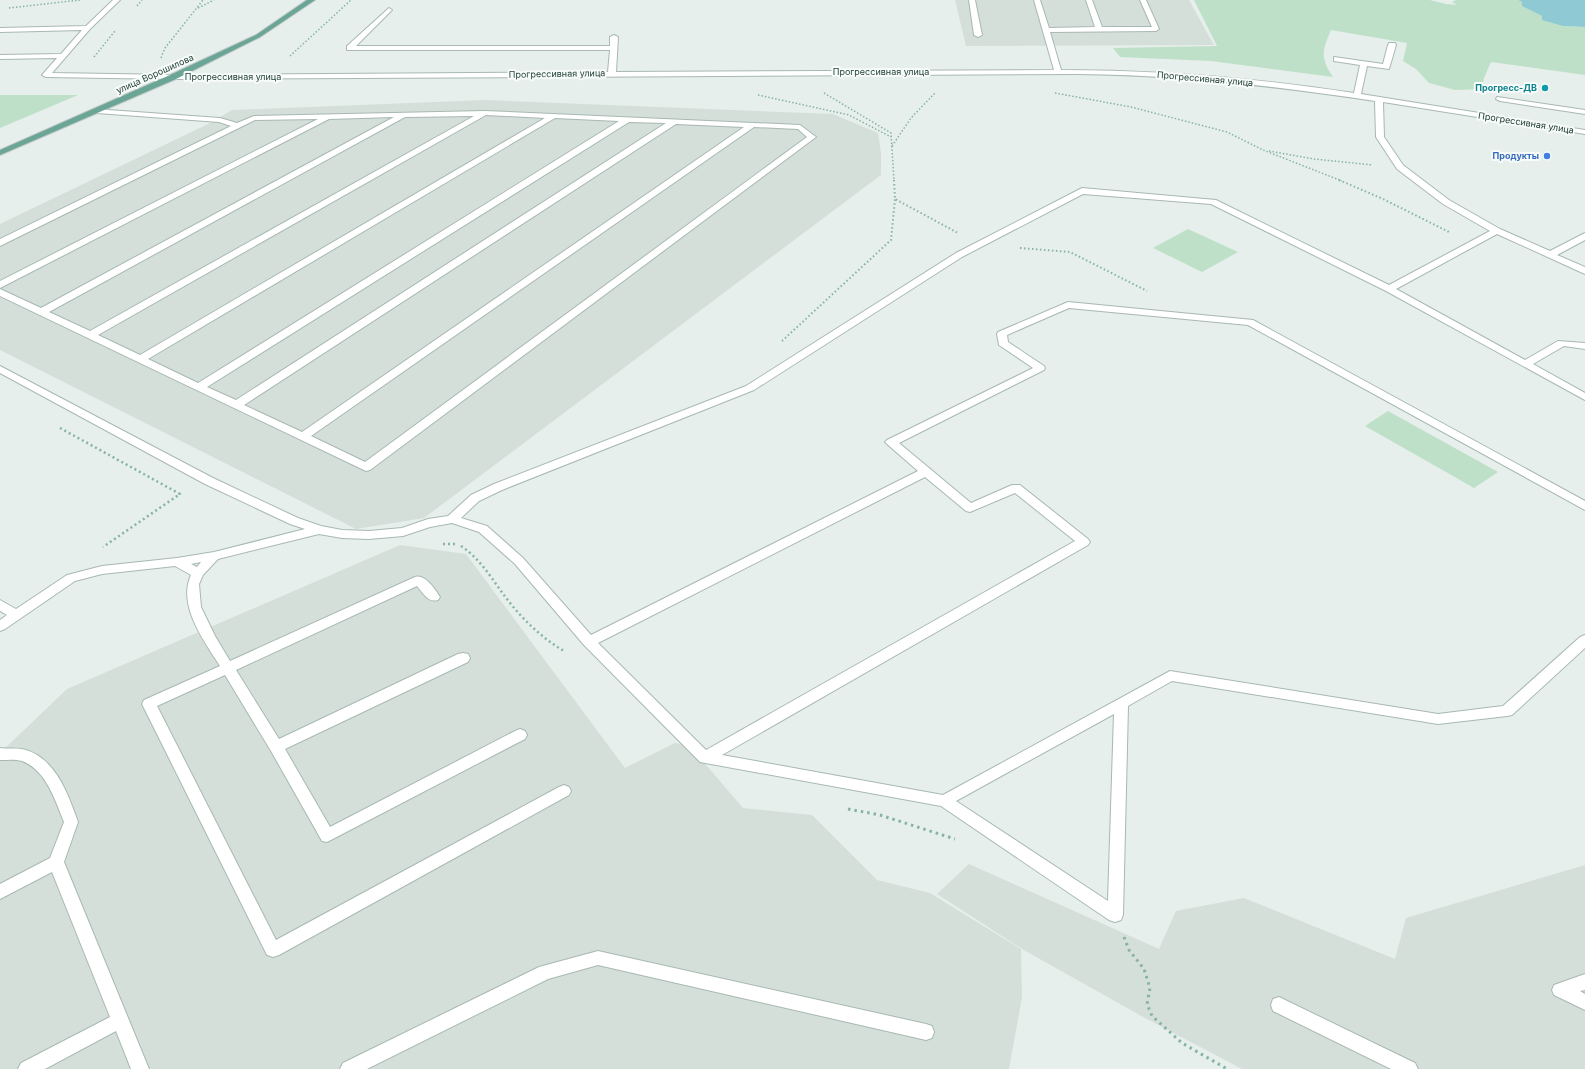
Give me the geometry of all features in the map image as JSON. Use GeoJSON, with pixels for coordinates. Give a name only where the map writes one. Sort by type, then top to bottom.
{"type":"FeatureCollection","features":[{"type":"Feature","properties":{"kind":"main road","name":"улица Ворошилова"},"geometry":{"type":"LineString","coordinates":[[0,153],[173,77],[258,36],[312,0]]}},
{"type":"Feature","properties":{"kind":"street"},"geometry":{"type":"LineString","coordinates":[[0,57],[64,56],[88,28],[117,0]]}},
{"type":"Feature","properties":{"kind":"street"},"geometry":{"type":"LineString","coordinates":[[972,0],[978,35]]}},
{"type":"Feature","properties":{"kind":"street"},"geometry":{"type":"LineString","coordinates":[[1037,0],[1058,72]]}},
{"type":"Feature","properties":{"kind":"street"},"geometry":{"type":"LineString","coordinates":[[1089,0],[1100,30]]}},
{"type":"Feature","properties":{"kind":"street"},"geometry":{"type":"LineString","coordinates":[[1046,30],[1156,29],[1143,0]]}},
{"type":"Feature","properties":{"kind":"street"},"geometry":{"type":"LineString","coordinates":[[389,10],[350,48],[613,48]]}},
{"type":"Feature","properties":{"kind":"street"},"geometry":{"type":"LineString","coordinates":[[0,30],[88,28]]}},
{"type":"Feature","properties":{"kind":"street"},"geometry":{"type":"LineString","coordinates":[[612,73],[614,37]]}},
{"type":"Feature","properties":{"kind":"street"},"geometry":{"type":"LineString","coordinates":[[1337,59],[1386,67],[1392,45]]}},
{"type":"Feature","properties":{"kind":"street","name":"Прогрессивная улица"},"geometry":{"type":"LineString","coordinates":[[64,56],[46,75],[173,77],[612,73],[1058,72],[1195,76],[1357,96],[1585,132]]}},
{"type":"Feature","properties":{"kind":"street"},"geometry":{"type":"LineString","coordinates":[[1357,96],[1364,63]]}},
{"type":"Feature","properties":{"kind":"street"},"geometry":{"type":"LineString","coordinates":[[1500,99],[1585,112]]}},
{"type":"Feature","properties":{"kind":"street"},"geometry":{"type":"LineString","coordinates":[[1378,100],[1380,137],[1400,167],[1446,202],[1497,231],[1585,271]]}},
{"type":"Feature","properties":{"kind":"street"},"geometry":{"type":"LineString","coordinates":[[97,111],[220,120],[238,126]]}},
{"type":"Feature","properties":{"kind":"street"},"geometry":{"type":"LineString","coordinates":[[0,242],[254,118],[485,113],[800,127],[812,137],[366,467],[90,335],[3,296]]}},
{"type":"Feature","properties":{"kind":"street"},"geometry":{"type":"LineString","coordinates":[[90,335],[485,113]]}},
{"type":"Feature","properties":{"kind":"street"},"geometry":{"type":"LineString","coordinates":[[41,312],[405,114]]}},
{"type":"Feature","properties":{"kind":"street"},"geometry":{"type":"LineString","coordinates":[[0,285],[329,116]]}},
{"type":"Feature","properties":{"kind":"street"},"geometry":{"type":"LineString","coordinates":[[140,359],[554,116]]}},
{"type":"Feature","properties":{"kind":"street"},"geometry":{"type":"LineString","coordinates":[[199,387],[628,119]]}},
{"type":"Feature","properties":{"kind":"street"},"geometry":{"type":"LineString","coordinates":[[236,405],[675,121]]}},
{"type":"Feature","properties":{"kind":"street"},"geometry":{"type":"LineString","coordinates":[[302,437],[752,125]]}},
{"type":"Feature","properties":{"kind":"street"},"geometry":{"type":"LineString","coordinates":[[452,519],[475,498],[498,487],[750,388],[959,255],[1082,191],[1213,202],[1389,289],[1585,397]]}},
{"type":"Feature","properties":{"kind":"street"},"geometry":{"type":"LineString","coordinates":[[1389,289],[1497,231]]}},
{"type":"Feature","properties":{"kind":"street"},"geometry":{"type":"LineString","coordinates":[[1550,255],[1585,236]]}},
{"type":"Feature","properties":{"kind":"street"},"geometry":{"type":"LineString","coordinates":[[705,758],[1084,542],[1016,488],[970,508],[891,442],[1040,368],[1003,343],[1002,334],[1068,305],[1250,322],[1585,506]]}},
{"type":"Feature","properties":{"kind":"street"},"geometry":{"type":"LineString","coordinates":[[1526,364],[1562,343],[1585,346]]}},
{"type":"Feature","properties":{"kind":"street"},"geometry":{"type":"LineString","coordinates":[[0,369],[209,481],[294,521],[319,530],[342,534],[370,535],[403,532],[428,523],[452,519],[483,529],[519,561],[589,642],[705,758],[944,801],[1115,915]]}},
{"type":"Feature","properties":{"kind":"street"},"geometry":{"type":"LineString","coordinates":[[589,642],[926,472]]}},
{"type":"Feature","properties":{"kind":"street"},"geometry":{"type":"LineString","coordinates":[[0,626],[71,578],[122,567],[177,562],[214,556],[319,530]]}},
{"type":"Feature","properties":{"kind":"street"},"geometry":{"type":"LineString","coordinates":[[214,556],[198,573],[193,584],[194,607],[209,638],[276,747],[327,836],[520,735]]}},
{"type":"Feature","properties":{"kind":"street"},"geometry":{"type":"LineString","coordinates":[[177,562],[198,573]]}},
{"type":"Feature","properties":{"kind":"street"},"geometry":{"type":"LineString","coordinates":[[434,597],[419,580],[149,704],[273,950],[564,791]]}},
{"type":"Feature","properties":{"kind":"street"},"geometry":{"type":"LineString","coordinates":[[0,605],[16,615]]}},
{"type":"Feature","properties":{"kind":"street"},"geometry":{"type":"LineString","coordinates":[[944,801],[1170,676],[1438,718],[1507,711],[1585,640]]}},
{"type":"Feature","properties":{"kind":"street"},"geometry":{"type":"LineString","coordinates":[[276,747],[463,658]]}},
{"type":"Feature","properties":{"kind":"street"},"geometry":{"type":"LineString","coordinates":[[1115,915],[1121,703]]}},
{"type":"Feature","properties":{"kind":"street"},"geometry":{"type":"LineString","coordinates":[[0,754],[22,755],[40,766],[57,786],[71,822],[56,862],[0,892]]}},
{"type":"Feature","properties":{"kind":"street"},"geometry":{"type":"LineString","coordinates":[[56,862],[140,1069]]}},
{"type":"Feature","properties":{"kind":"street"},"geometry":{"type":"LineString","coordinates":[[349,1069],[545,972],[598,958],[926,1032]]}},
{"type":"Feature","properties":{"kind":"street"},"geometry":{"type":"LineString","coordinates":[[1585,982],[1560,990],[1585,1002]]}},
{"type":"Feature","properties":{"kind":"street"},"geometry":{"type":"LineString","coordinates":[[1279,1005],[1409,1069]]}},
{"type":"Feature","properties":{"kind":"street"},"geometry":{"type":"LineString","coordinates":[[27,1069],[121,1020]]}},
{"type":"Feature","properties":{"kind":"path"},"geometry":{"type":"LineString","coordinates":[[7,9],[80,0]]}},
{"type":"Feature","properties":{"kind":"path"},"geometry":{"type":"LineString","coordinates":[[137,6],[142,0]]}},
{"type":"Feature","properties":{"kind":"path"},"geometry":{"type":"LineString","coordinates":[[159,61],[165,48],[203,0]]}},
{"type":"Feature","properties":{"kind":"path"},"geometry":{"type":"LineString","coordinates":[[197,8],[214,0]]}},
{"type":"Feature","properties":{"kind":"path"},"geometry":{"type":"LineString","coordinates":[[290,56],[351,0]]}},
{"type":"Feature","properties":{"kind":"path"},"geometry":{"type":"LineString","coordinates":[[79,76],[117,29]]}},
{"type":"Feature","properties":{"kind":"path"},"geometry":{"type":"LineString","coordinates":[[892,147],[902,128],[922,104],[938,91]]}},
{"type":"Feature","properties":{"kind":"path"},"geometry":{"type":"LineString","coordinates":[[1053,93],[1131,107],[1227,132],[1263,150],[1313,169],[1383,199],[1473,244]]}},
{"type":"Feature","properties":{"kind":"path"},"geometry":{"type":"LineString","coordinates":[[752,94],[849,115],[891,138]]}},
{"type":"Feature","properties":{"kind":"path"},"geometry":{"type":"LineString","coordinates":[[1263,150],[1314,159],[1385,167],[1410,175]]}},
{"type":"Feature","properties":{"kind":"path"},"geometry":{"type":"LineString","coordinates":[[781,341],[891,240],[895,199]]}},
{"type":"Feature","properties":{"kind":"path"},"geometry":{"type":"LineString","coordinates":[[55,425],[180,494],[112,541]]}},
{"type":"Feature","properties":{"kind":"path"},"geometry":{"type":"LineString","coordinates":[[437,544],[457,544],[467,549],[520,616],[547,641],[566,652]]}},
{"type":"Feature","properties":{"kind":"path"},"geometry":{"type":"LineString","coordinates":[[844,808],[880,815],[963,841]]}},
{"type":"Feature","properties":{"kind":"path"},"geometry":{"type":"LineString","coordinates":[[1115,915],[1129,950],[1144,969],[1150,988],[1147,1004],[1152,1016],[1182,1043],[1227,1069]]}},
{"type":"Feature","properties":{"kind":"shaded area"},"geometry":{"type":"Polygon","coordinates":[[[955,0],[1189,0],[1214,45],[966,46],[955,0]]]}},
{"type":"Feature","properties":{"kind":"shaded area"},"geometry":{"type":"Polygon","coordinates":[[[485,100],[833,114],[878,133],[881,153],[881,175],[424,518],[356,529],[0,350],[0,224],[208,124],[232,110],[485,100]]]}},
{"type":"Feature","properties":{"kind":"shaded area"},"geometry":{"type":"Polygon","coordinates":[[[400,545],[466,554],[625,768],[675,743],[689,745],[743,808],[812,815],[877,880],[930,893],[1021,949],[1022,997],[1009,1069],[0,1069],[0,753],[67,689],[400,545]]]}},
{"type":"Feature","properties":{"kind":"shaded area"},"geometry":{"type":"Polygon","coordinates":[[[969,864],[1159,949],[1176,911],[1244,898],[1395,959],[1406,918],[1585,865],[1585,1069],[1242,1069],[1145,1018],[1022,949],[937,894],[969,864]]]}},
{"type":"Feature","properties":{"kind":"green space"},"geometry":{"type":"Polygon","coordinates":[[[1194,0],[1430,0],[1457,5],[1452,2],[1456,0],[1518,0],[1522,2],[1522,6],[1563,26],[1585,27],[1585,75],[1491,62],[1484,78],[1482,89],[1455,90],[1429,83],[1416,69],[1403,61],[1407,43],[1331,30],[1324,49],[1324,59],[1333,77],[1211,61],[1120,57],[1113,48],[1217,46],[1194,0]]]}},
{"type":"Feature","properties":{"kind":"green space"},"geometry":{"type":"Polygon","coordinates":[[[0,95],[78,95],[0,128],[0,95]]]}},
{"type":"Feature","properties":{"kind":"green space"},"geometry":{"type":"Polygon","coordinates":[[[1188,229],[1238,252],[1202,272],[1153,248],[1188,229]]]}},
{"type":"Feature","properties":{"kind":"green space"},"geometry":{"type":"Polygon","coordinates":[[[1388,411],[1498,472],[1474,488],[1365,426],[1388,411]]]}},
{"type":"Feature","properties":{"kind":"water"},"geometry":{"type":"Polygon","coordinates":[[[1518,0],[1585,0],[1585,27],[1563,26],[1542,20],[1542,16],[1522,6],[1522,2],[1518,0]]]}},
{"type":"Feature","properties":{"kind":"place","name":"Прогресс-ДВ"},"geometry":{"type":"Point","coordinates":[1545,88]}},
{"type":"Feature","properties":{"kind":"place","name":"Продукты"},"geometry":{"type":"Point","coordinates":[1547,156]}}]}
